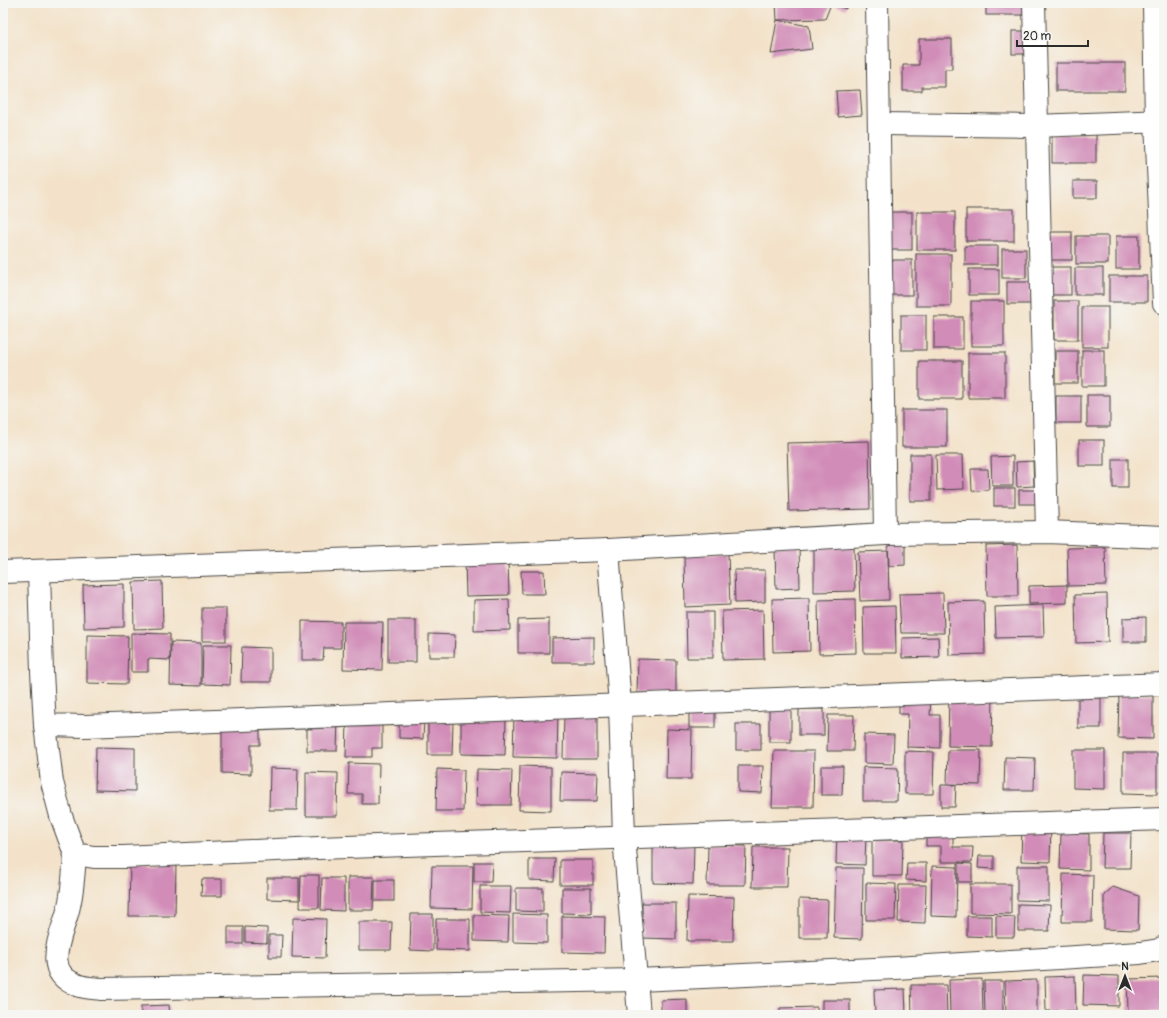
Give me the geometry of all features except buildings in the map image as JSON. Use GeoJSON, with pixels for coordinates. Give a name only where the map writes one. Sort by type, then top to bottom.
{"type":"FeatureCollection","features":[{"type":"Feature","properties":{"kind":"street"},"geometry":{"type":"LineString","coordinates":[[877,3],[885,534]]}},
{"type":"Feature","properties":{"kind":"street"},"geometry":{"type":"LineString","coordinates":[[1034,3],[1047,532]]}},
{"type":"Feature","properties":{"kind":"street"},"geometry":{"type":"LineString","coordinates":[[1154,3],[1160,121],[1164,304]]}},
{"type":"Feature","properties":{"kind":"street"},"geometry":{"type":"LineString","coordinates":[[880,124],[1036,126],[1160,121]]}},
{"type":"Feature","properties":{"kind":"street"},"geometry":{"type":"LineString","coordinates":[[3,572],[608,550],[885,534],[1047,532],[1164,537]]}},
{"type":"Feature","properties":{"kind":"street"},"geometry":{"type":"LineString","coordinates":[[608,550],[620,705],[624,837],[638,980],[639,1015]]}},
{"type":"Feature","properties":{"kind":"street"},"geometry":{"type":"LineString","coordinates":[[39,571],[45,725],[52,782],[61,816],[75,854],[69,907],[60,934],[56,959],[60,972],[68,981],[77,985],[101,989],[638,980],[895,968],[1109,955],[1140,953],[1159,950],[1164,947]]}},
{"type":"Feature","properties":{"kind":"street"},"geometry":{"type":"LineString","coordinates":[[45,725],[85,726],[1164,684]]}},
{"type":"Feature","properties":{"kind":"street"},"geometry":{"type":"LineString","coordinates":[[75,854],[94,857],[123,857],[624,837],[1164,819]]}}]}
